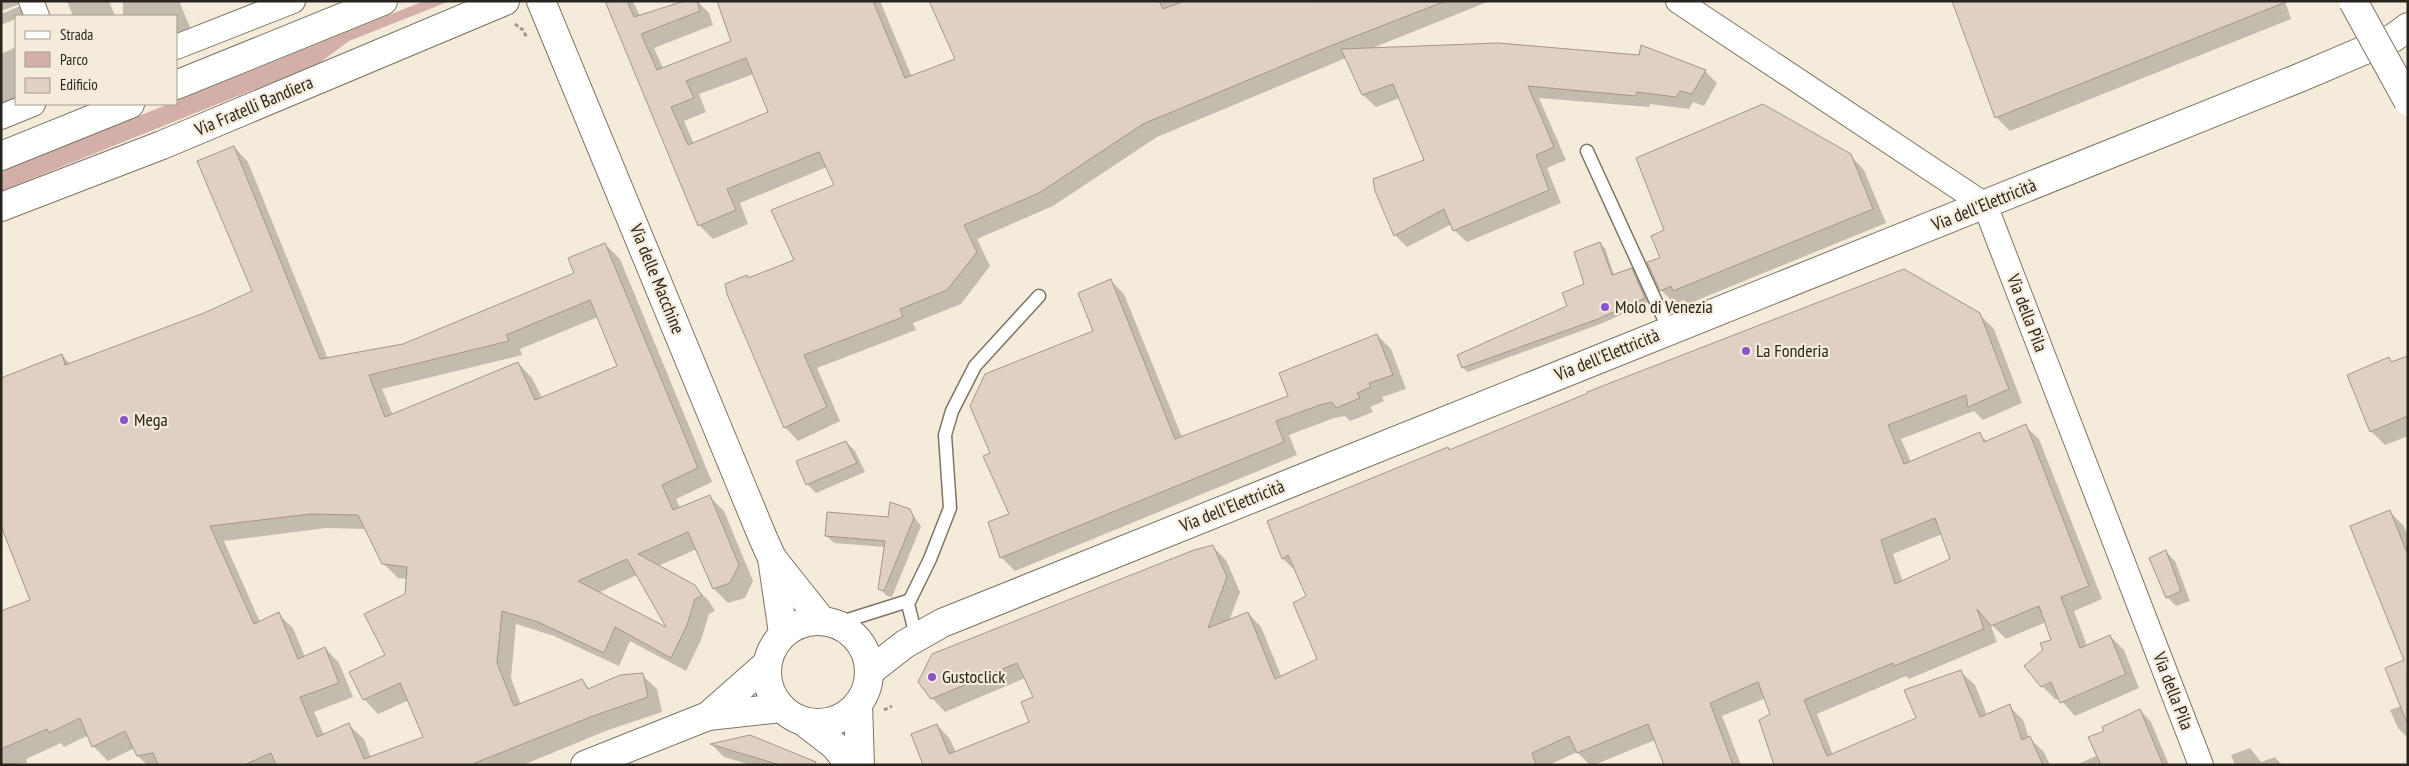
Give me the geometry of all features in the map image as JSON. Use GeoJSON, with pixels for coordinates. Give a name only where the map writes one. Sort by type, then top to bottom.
{"type":"FeatureCollection","features":[{"type":"Feature","properties":{"kind":"street"},"geometry":{"type":"LineString","coordinates":[[31,1],[36,15]]}},
{"type":"Feature","properties":{"kind":"street"},"geometry":{"type":"LineString","coordinates":[[178,46],[293,1]]}},
{"type":"Feature","properties":{"kind":"street"},"geometry":{"type":"LineString","coordinates":[[178,84],[383,1]]}},
{"type":"Feature","properties":{"kind":"street","name":"Via delle Macchine"},"geometry":{"type":"LineString","coordinates":[[541,1],[772,558],[783,633]]}},
{"type":"Feature","properties":{"kind":"street"},"geometry":{"type":"LineString","coordinates":[[1678,1],[1985,205]]}},
{"type":"Feature","properties":{"kind":"street"},"geometry":{"type":"LineString","coordinates":[[2353,1],[2408,101]]}},
{"type":"Feature","properties":{"kind":"street","name":"Via Fratelli Bandiera"},"geometry":{"type":"LineString","coordinates":[[1,207],[507,13]]}},
{"type":"Feature","properties":{"kind":"street","name":"Via dell'Elettricità"},"geometry":{"type":"LineString","coordinates":[[869,672],[918,636],[942,623],[2299,78],[2393,38],[2408,27]]}},
{"type":"Feature","properties":{"kind":"street"},"geometry":{"type":"LineString","coordinates":[[1,117],[31,105]]}},
{"type":"Feature","properties":{"kind":"street"},"geometry":{"type":"LineString","coordinates":[[1,156],[128,105]]}},
{"type":"Feature","properties":{"kind":"street","name":"Via della Pila"},"geometry":{"type":"LineString","coordinates":[[1985,205],[2201,765]]}},
{"type":"Feature","properties":{"kind":"street","name":"Via delle Macchine"},"geometry":{"type":"LineString","coordinates":[[772,558],[828,622]]}},
{"type":"Feature","properties":{"kind":"street"},"geometry":{"type":"LineString","coordinates":[[708,716],[793,715],[820,723],[836,720],[848,713],[858,704],[865,692],[869,672],[865,652],[857,638],[844,628],[828,622],[812,620],[796,624],[783,633],[773,645],[767,664],[766,675],[769,690],[793,715],[835,746],[850,765]]}},
{"type":"Feature","properties":{"kind":"street"},"geometry":{"type":"LineString","coordinates":[[585,765],[708,716],[767,664]]}},
{"type":"Feature","properties":{"kind":"street"},"geometry":{"type":"LineString","coordinates":[[858,704],[860,765]]}},
{"type":"Feature","properties":{"kind":"lane"},"geometry":{"type":"LineString","coordinates":[[1587,151],[1669,330]]}},
{"type":"Feature","properties":{"kind":"lane"},"geometry":{"type":"LineString","coordinates":[[918,636],[908,611],[908,601],[930,559],[950,508],[945,435],[955,403],[979,360],[1039,296]]}},
{"type":"Feature","properties":{"kind":"lane"},"geometry":{"type":"LineString","coordinates":[[828,622],[908,601]]}},
{"type":"Feature","properties":{"kind":"path"},"geometry":{"type":"LineString","coordinates":[[507,13],[515,24],[523,30],[531,47]]}},
{"type":"Feature","properties":{"kind":"green space"},"geometry":{"type":"Polygon","coordinates":[[[424,1],[450,1],[349,41],[318,64],[1,191],[1,171],[166,105],[178,105],[178,100],[424,1]]]}},
{"type":"Feature","properties":{"kind":"building"},"geometry":{"type":"Polygon","coordinates":[[[605,1],[627,1],[634,17],[684,1],[697,1],[700,11],[641,34],[657,70],[731,41],[717,1],[873,1],[905,78],[955,59],[929,1],[1159,1],[1163,9],[1184,1],[1443,2],[1320,50],[1143,124],[1039,193],[964,225],[977,252],[947,290],[900,309],[903,317],[804,355],[827,407],[784,428],[727,294],[725,284],[747,275],[748,278],[794,260],[771,210],[834,185],[819,152],[727,189],[736,210],[698,226],[605,1]],[[746,58],[686,81],[694,98],[671,107],[688,145],[768,112],[746,58]]]}},
{"type":"Feature","properties":{"kind":"building"},"geometry":{"type":"Polygon","coordinates":[[[1952,1],[2285,1],[2286,2],[1995,118],[1952,1]]]}},
{"type":"Feature","properties":{"kind":"building"},"geometry":{"type":"Polygon","coordinates":[[[1498,43],[1639,55],[1641,45],[1706,70],[1692,94],[1680,91],[1676,97],[1637,92],[1636,96],[1528,86],[1554,147],[1536,155],[1549,190],[1453,231],[1444,209],[1394,236],[1375,191],[1373,179],[1424,160],[1393,84],[1362,95],[1341,49],[1498,43]]]}},
{"type":"Feature","properties":{"kind":"building"},"geometry":{"type":"Polygon","coordinates":[[[1763,104],[1851,154],[1873,209],[1673,291],[1671,286],[1660,291],[1647,262],[1660,258],[1651,236],[1664,230],[1636,158],[1763,104]]]}},
{"type":"Feature","properties":{"kind":"building"},"geometry":{"type":"Polygon","coordinates":[[[234,146],[320,359],[403,344],[574,273],[568,258],[605,243],[698,468],[662,485],[673,510],[710,495],[739,565],[730,583],[713,589],[688,532],[638,554],[695,585],[702,596],[695,599],[687,625],[671,658],[615,627],[604,653],[538,622],[502,611],[497,663],[514,706],[582,679],[588,689],[620,675],[643,673],[648,697],[593,716],[470,765],[276,765],[271,753],[244,765],[158,765],[153,753],[137,756],[125,731],[92,747],[80,718],[49,733],[47,729],[1,749],[1,611],[30,600],[1,526],[1,378],[62,354],[65,365],[204,313],[252,291],[197,161],[234,146]],[[590,300],[506,335],[509,341],[369,375],[385,417],[518,362],[535,400],[617,366],[590,300]],[[311,514],[210,526],[254,624],[279,612],[298,659],[325,647],[339,683],[300,697],[317,737],[349,723],[364,759],[423,737],[400,683],[363,700],[349,672],[385,655],[364,614],[405,594],[407,567],[382,564],[358,515],[311,514]],[[627,559],[578,581],[666,627],[627,559]]]}},
{"type":"Feature","properties":{"kind":"building"},"geometry":{"type":"Polygon","coordinates":[[[1600,242],[1612,275],[1632,268],[1645,298],[1598,319],[1462,368],[1457,355],[1567,306],[1562,293],[1584,284],[1574,252],[1600,242]]]}},
{"type":"Feature","properties":{"kind":"building"},"geometry":{"type":"Polygon","coordinates":[[[1904,269],[1980,313],[2009,389],[1968,407],[1966,395],[1888,425],[1904,464],[1980,432],[1984,442],[2026,424],[2089,586],[2061,597],[2080,648],[2110,635],[2126,674],[2060,703],[2051,682],[2041,687],[2024,666],[2043,650],[2040,643],[2051,640],[2039,606],[1991,626],[1977,609],[1984,629],[1894,666],[1893,663],[1804,700],[1827,756],[1916,718],[1904,690],[1961,670],[1980,717],[2010,704],[2022,740],[2030,736],[2043,765],[1774,765],[1759,720],[1770,714],[1758,682],[1710,703],[1733,765],[1664,765],[1648,724],[1577,753],[1569,736],[1532,753],[1536,765],[923,765],[911,734],[937,724],[949,754],[1029,722],[1021,702],[1033,697],[1017,663],[931,699],[918,682],[932,654],[1194,550],[1213,545],[1227,577],[1208,628],[1248,612],[1275,679],[1317,659],[1293,603],[1306,596],[1288,555],[1282,559],[1267,521],[1448,447],[1449,450],[1587,392],[1904,269]],[[1935,518],[1881,540],[1895,584],[1950,559],[1935,518]]]}},
{"type":"Feature","properties":{"kind":"building"},"geometry":{"type":"Polygon","coordinates":[[[1111,279],[1175,439],[1288,396],[1279,373],[1377,334],[1393,375],[1369,383],[1371,387],[1357,393],[1360,398],[1336,408],[1332,402],[1276,421],[1284,442],[1000,558],[988,522],[1009,514],[983,456],[990,453],[970,406],[985,374],[1093,331],[1078,293],[1111,279]]]}},
{"type":"Feature","properties":{"kind":"building"},"geometry":{"type":"Polygon","coordinates":[[[2408,356],[2408,416],[2370,432],[2347,375],[2389,357],[2391,362],[2408,356]]]}},
{"type":"Feature","properties":{"kind":"building"},"geometry":{"type":"Polygon","coordinates":[[[846,441],[857,463],[806,485],[796,461],[846,441]]]}},
{"type":"Feature","properties":{"kind":"building"},"geometry":{"type":"Polygon","coordinates":[[[890,502],[910,509],[914,518],[884,591],[878,589],[885,541],[825,536],[827,512],[888,517],[890,502]]]}},
{"type":"Feature","properties":{"kind":"building"},"geometry":{"type":"Polygon","coordinates":[[[2390,510],[2408,555],[2407,723],[2385,668],[2404,660],[2350,526],[2390,510]]]}},
{"type":"Feature","properties":{"kind":"building"},"geometry":{"type":"Polygon","coordinates":[[[2166,550],[2181,591],[2166,598],[2149,558],[2166,550]]]}},
{"type":"Feature","properties":{"kind":"building"},"geometry":{"type":"Polygon","coordinates":[[[2140,709],[2163,765],[2101,765],[2088,737],[2104,731],[2102,727],[2140,709]]]}},
{"type":"Feature","properties":{"kind":"building"},"geometry":{"type":"Polygon","coordinates":[[[750,735],[816,762],[815,765],[780,765],[710,744],[750,735]]]}},
{"type":"Feature","properties":{"kind":"place","name":"Molo di Venezia"},"geometry":{"type":"Point","coordinates":[1605,307]}},
{"type":"Feature","properties":{"kind":"place","name":"La Fonderia"},"geometry":{"type":"Point","coordinates":[1746,351]}},
{"type":"Feature","properties":{"kind":"place","name":"Mega"},"geometry":{"type":"Point","coordinates":[124,420]}},
{"type":"Feature","properties":{"kind":"place","name":"Gustoclick"},"geometry":{"type":"Point","coordinates":[932,677]}}]}
